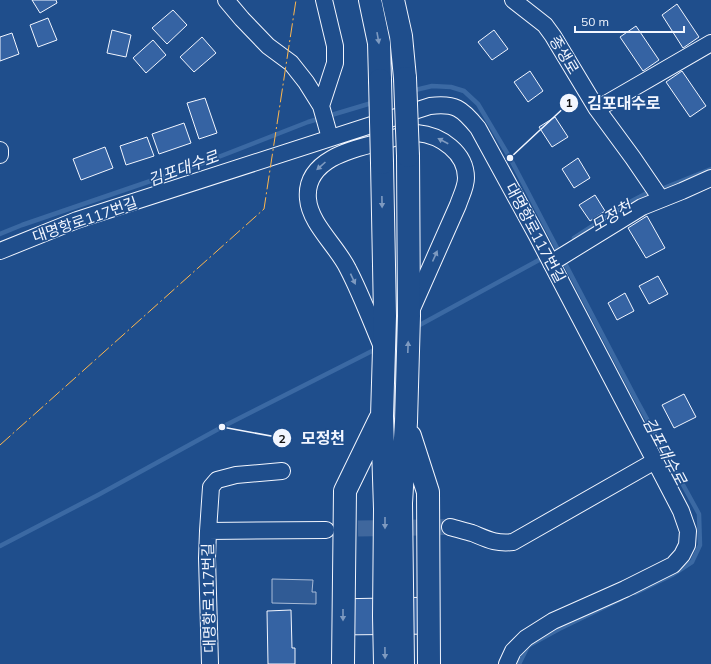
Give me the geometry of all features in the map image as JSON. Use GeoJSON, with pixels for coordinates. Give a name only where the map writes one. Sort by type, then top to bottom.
{"type":"FeatureCollection","features":[{"type":"Feature","properties":{"kind":"highway"},"geometry":{"type":"LineString","coordinates":[[370,0],[379,43],[380,80],[382,163],[378,318],[384,351],[382,408],[385,509],[384,616],[386,664]]}},
{"type":"Feature","properties":{"kind":"highway"},"geometry":{"type":"LineString","coordinates":[[393,0],[401,36],[405,78],[412,302],[401,502],[403,664]]}},
{"type":"Feature","properties":{"kind":"highway"},"geometry":{"type":"LineString","coordinates":[[343,664],[345,491],[382,408]]}},
{"type":"Feature","properties":{"kind":"highway"},"geometry":{"type":"LineString","coordinates":[[358,664],[358,496],[382,408]]}},
{"type":"Feature","properties":{"kind":"highway"},"geometry":{"type":"LineString","coordinates":[[371,664],[370,517],[382,408]]}},
{"type":"Feature","properties":{"kind":"highway"},"geometry":{"type":"LineString","coordinates":[[406,422],[414,488],[415,664]]}},
{"type":"Feature","properties":{"kind":"highway"},"geometry":{"type":"LineString","coordinates":[[406,422],[428,492],[429,664]]}},
{"type":"Feature","properties":{"kind":"street"},"geometry":{"type":"LineString","coordinates":[[226,0],[268,46],[291,63],[306,82],[325,120]]}},
{"type":"Feature","properties":{"kind":"street"},"geometry":{"type":"LineString","coordinates":[[324,0],[335,46],[335,63],[325,120]]}},
{"type":"Feature","properties":{"kind":"street","name":"종생로"},"geometry":{"type":"LineString","coordinates":[[513,0],[545,24],[597,109],[661,198]]}},
{"type":"Feature","properties":{"kind":"street"},"geometry":{"type":"LineString","coordinates":[[597,109],[711,43]]}},
{"type":"Feature","properties":{"kind":"street","name":"대명항로117번길"},"geometry":{"type":"LineString","coordinates":[[0,251],[325,120],[444,104],[459,108],[469,116],[478,128],[551,263],[681,511],[688,531],[688,545],[682,556],[673,565],[625,589],[553,621],[526,638],[513,651],[507,664]]}},
{"type":"Feature","properties":{"kind":"street"},"geometry":{"type":"LineString","coordinates":[[378,318],[348,268],[317,223],[311,211],[308,198],[309,184],[315,172],[324,163],[349,150],[416,132],[433,136],[448,143],[458,154],[463,164],[466,178],[463,191],[412,302]]}},
{"type":"Feature","properties":{"kind":"street"},"geometry":{"type":"LineString","coordinates":[[0,150],[0,155]]}},
{"type":"Feature","properties":{"kind":"street"},"geometry":{"type":"LineString","coordinates":[[551,263],[642,207],[711,178]]}},
{"type":"Feature","properties":{"kind":"street"},"geometry":{"type":"LineString","coordinates":[[450,527],[470,533],[491,542],[513,542],[655,461]]}},
{"type":"Feature","properties":{"kind":"street"},"geometry":{"type":"LineString","coordinates":[[208,531],[211,487],[217,480],[236,475],[282,471]]}},
{"type":"Feature","properties":{"kind":"street","name":"대명항로117번길"},"geometry":{"type":"LineString","coordinates":[[210,664],[207,558],[208,531],[326,530]]}},
{"type":"Feature","properties":{"kind":"shaded area"},"geometry":{"type":"Polygon","coordinates":[[[272,579],[313,580],[312,592],[316,592],[316,604],[272,603],[272,579]]]}},
{"type":"Feature","properties":{"kind":"building"},"geometry":{"type":"Polygon","coordinates":[[[32,0],[56,0],[57,3],[40,13],[32,0]]]}},
{"type":"Feature","properties":{"kind":"building"},"geometry":{"type":"Polygon","coordinates":[[[677,4],[699,37],[683,48],[662,15],[677,4]]]}},
{"type":"Feature","properties":{"kind":"building"},"geometry":{"type":"Polygon","coordinates":[[[173,10],[187,25],[167,44],[152,28],[173,10]]]}},
{"type":"Feature","properties":{"kind":"building"},"geometry":{"type":"Polygon","coordinates":[[[48,18],[57,40],[38,47],[30,25],[48,18]]]}},
{"type":"Feature","properties":{"kind":"building"},"geometry":{"type":"Polygon","coordinates":[[[636,26],[659,60],[643,71],[620,37],[636,26]]]}},
{"type":"Feature","properties":{"kind":"building"},"geometry":{"type":"Polygon","coordinates":[[[112,30],[131,35],[126,57],[107,53],[112,30]]]}},
{"type":"Feature","properties":{"kind":"building"},"geometry":{"type":"Polygon","coordinates":[[[494,30],[508,49],[492,60],[478,42],[494,30]]]}},
{"type":"Feature","properties":{"kind":"building"},"geometry":{"type":"Polygon","coordinates":[[[12,33],[19,54],[0,61],[0,37],[12,33]]]}},
{"type":"Feature","properties":{"kind":"building"},"geometry":{"type":"Polygon","coordinates":[[[202,37],[216,53],[194,72],[180,57],[202,37]]]}},
{"type":"Feature","properties":{"kind":"building"},"geometry":{"type":"Polygon","coordinates":[[[153,40],[166,55],[146,73],[133,58],[153,40]]]}},
{"type":"Feature","properties":{"kind":"building"},"geometry":{"type":"Polygon","coordinates":[[[530,71],[543,91],[528,102],[514,82],[530,71]]]}},
{"type":"Feature","properties":{"kind":"building"},"geometry":{"type":"Polygon","coordinates":[[[682,71],[706,106],[690,117],[666,82],[682,71]]]}},
{"type":"Feature","properties":{"kind":"building"},"geometry":{"type":"Polygon","coordinates":[[[205,98],[217,133],[199,139],[187,103],[205,98]]]}},
{"type":"Feature","properties":{"kind":"building"},"geometry":{"type":"Polygon","coordinates":[[[555,117],[568,137],[552,147],[539,127],[555,117]]]}},
{"type":"Feature","properties":{"kind":"building"},"geometry":{"type":"Polygon","coordinates":[[[184,123],[191,143],[159,154],[152,134],[184,123]]]}},
{"type":"Feature","properties":{"kind":"building"},"geometry":{"type":"Polygon","coordinates":[[[147,137],[154,156],[126,165],[120,146],[147,137]]]}},
{"type":"Feature","properties":{"kind":"building"},"geometry":{"type":"Polygon","coordinates":[[[105,147],[113,168],[81,180],[73,159],[105,147]]]}},
{"type":"Feature","properties":{"kind":"building"},"geometry":{"type":"Polygon","coordinates":[[[578,158],[590,178],[574,188],[562,169],[578,158]]]}},
{"type":"Feature","properties":{"kind":"building"},"geometry":{"type":"Polygon","coordinates":[[[595,195],[605,211],[590,221],[579,205],[595,195]]]}},
{"type":"Feature","properties":{"kind":"building"},"geometry":{"type":"Polygon","coordinates":[[[647,216],[665,248],[646,258],[628,228],[647,216]]]}},
{"type":"Feature","properties":{"kind":"building"},"geometry":{"type":"Polygon","coordinates":[[[658,276],[668,294],[649,304],[639,286],[658,276]]]}},
{"type":"Feature","properties":{"kind":"building"},"geometry":{"type":"Polygon","coordinates":[[[625,293],[634,311],[617,320],[608,303],[625,293]]]}},
{"type":"Feature","properties":{"kind":"building"},"geometry":{"type":"Polygon","coordinates":[[[684,394],[696,417],[674,428],[662,405],[684,394]]]}},
{"type":"Feature","properties":{"kind":"building"},"geometry":{"type":"Polygon","coordinates":[[[438,597],[439,634],[334,635],[333,599],[438,597]]]}},
{"type":"Feature","properties":{"kind":"building"},"geometry":{"type":"Polygon","coordinates":[[[291,610],[292,648],[295,648],[295,664],[268,664],[267,611],[291,610]]]}},
{"type":"Feature","properties":{"kind":"waterway","name":"김포대수로"},"geometry":{"type":"LineString","coordinates":[[411,91],[432,86],[451,87],[464,91],[478,104],[510,158],[636,399],[699,514],[700,545],[692,562],[672,575],[635,593]]}},
{"type":"Feature","properties":{"kind":"waterway","name":"김포대수로"},"geometry":{"type":"LineString","coordinates":[[0,234],[22,225],[203,163],[308,122],[375,102]]}},
{"type":"Feature","properties":{"kind":"waterway","name":"모정천"},"geometry":{"type":"LineString","coordinates":[[664,188],[711,169]]}},
{"type":"Feature","properties":{"kind":"waterway","name":"모정천"},"geometry":{"type":"LineString","coordinates":[[574,238],[628,203],[647,193]]}},
{"type":"Feature","properties":{"kind":"waterway","name":"모정천"},"geometry":{"type":"LineString","coordinates":[[416,327],[539,260]]}},
{"type":"Feature","properties":{"kind":"waterway","name":"모정천"},"geometry":{"type":"LineString","coordinates":[[0,546],[98,495],[222,427],[378,348]]}},
{"type":"Feature","properties":{"kind":"waterway","name":"김포대수로"},"geometry":{"type":"LineString","coordinates":[[519,664],[528,646],[621,599]]}},
{"type":"Feature","properties":{"kind":"tunnel"},"geometry":{"type":"LineString","coordinates":[[334,529],[450,527]]}},
{"type":"Feature","properties":{"kind":"power"},"geometry":{"type":"LineString","coordinates":[[0,445],[264,209],[296,0]]}},
{"type":"Feature","properties":{"kind":"place","name":"김포대수로"},"geometry":{"type":"Point","coordinates":[510,158]}},
{"type":"Feature","properties":{"kind":"place","name":"모정천"},"geometry":{"type":"Point","coordinates":[222,427]}}]}
